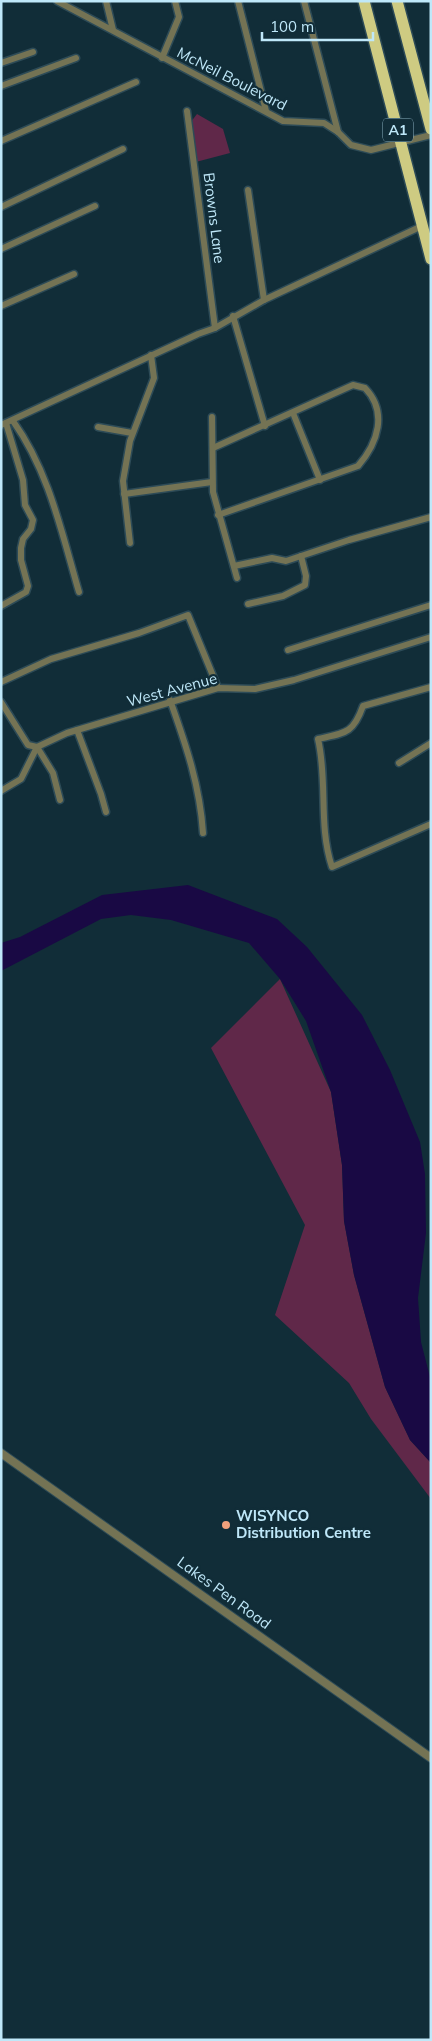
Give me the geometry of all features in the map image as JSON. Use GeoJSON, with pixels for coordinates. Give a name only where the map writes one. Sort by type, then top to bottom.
{"type":"FeatureCollection","features":[{"type":"Feature","properties":{"kind":"highway","name":"A1"},"geometry":{"type":"LineString","coordinates":[[364,1],[431,259]]}},
{"type":"Feature","properties":{"kind":"highway","name":"A1"},"geometry":{"type":"LineString","coordinates":[[397,1],[431,129]]}},
{"type":"Feature","properties":{"kind":"street","name":"McNeil Boulevard"},"geometry":{"type":"LineString","coordinates":[[57,1],[283,121],[324,124],[338,132],[351,145],[372,150],[431,135]]}},
{"type":"Feature","properties":{"kind":"street"},"geometry":{"type":"LineString","coordinates":[[106,1],[112,30]]}},
{"type":"Feature","properties":{"kind":"street"},"geometry":{"type":"LineString","coordinates":[[162,58],[179,17],[175,1]]}},
{"type":"Feature","properties":{"kind":"street"},"geometry":{"type":"LineString","coordinates":[[238,1],[266,111]]}},
{"type":"Feature","properties":{"kind":"street"},"geometry":{"type":"LineString","coordinates":[[304,1],[338,132]]}},
{"type":"Feature","properties":{"kind":"street"},"geometry":{"type":"LineString","coordinates":[[1,63],[33,52]]}},
{"type":"Feature","properties":{"kind":"street"},"geometry":{"type":"LineString","coordinates":[[1,86],[76,58]]}},
{"type":"Feature","properties":{"kind":"street"},"geometry":{"type":"LineString","coordinates":[[1,141],[136,82]]}},
{"type":"Feature","properties":{"kind":"street","name":"Browns Lane"},"geometry":{"type":"LineString","coordinates":[[187,111],[215,328]]}},
{"type":"Feature","properties":{"kind":"street"},"geometry":{"type":"LineString","coordinates":[[1,207],[123,149]]}},
{"type":"Feature","properties":{"kind":"street"},"geometry":{"type":"LineString","coordinates":[[248,190],[264,300]]}},
{"type":"Feature","properties":{"kind":"street"},"geometry":{"type":"LineString","coordinates":[[1,249],[95,206]]}},
{"type":"Feature","properties":{"kind":"street"},"geometry":{"type":"LineString","coordinates":[[7,423],[151,355],[215,328],[264,300],[422,226]]}},
{"type":"Feature","properties":{"kind":"street"},"geometry":{"type":"LineString","coordinates":[[1,306],[74,274]]}},
{"type":"Feature","properties":{"kind":"street"},"geometry":{"type":"LineString","coordinates":[[233,316],[265,426]]}},
{"type":"Feature","properties":{"kind":"street"},"geometry":{"type":"LineString","coordinates":[[130,543],[123,481],[132,433],[154,378],[151,355]]}},
{"type":"Feature","properties":{"kind":"street"},"geometry":{"type":"LineString","coordinates":[[214,448],[353,385],[365,388],[376,404],[378,430],[370,453],[358,466],[218,515]]}},
{"type":"Feature","properties":{"kind":"street"},"geometry":{"type":"LineString","coordinates":[[293,413],[320,480]]}},
{"type":"Feature","properties":{"kind":"street"},"geometry":{"type":"LineString","coordinates":[[212,417],[214,448],[212,482],[218,515],[237,578]]}},
{"type":"Feature","properties":{"kind":"street"},"geometry":{"type":"LineString","coordinates":[[7,423],[29,445],[46,484],[80,592]]}},
{"type":"Feature","properties":{"kind":"street"},"geometry":{"type":"LineString","coordinates":[[1,606],[26,592],[28,586],[21,560],[21,548],[22,539],[31,529],[33,520],[25,504],[23,480],[7,423]]}},
{"type":"Feature","properties":{"kind":"street"},"geometry":{"type":"LineString","coordinates":[[98,427],[132,433]]}},
{"type":"Feature","properties":{"kind":"street"},"geometry":{"type":"LineString","coordinates":[[124,494],[212,482]]}},
{"type":"Feature","properties":{"kind":"street"},"geometry":{"type":"LineString","coordinates":[[234,566],[272,558],[286,561],[431,517]]}},
{"type":"Feature","properties":{"kind":"street"},"geometry":{"type":"LineString","coordinates":[[248,604],[283,596],[305,584],[306,576],[301,556]]}},
{"type":"Feature","properties":{"kind":"street"},"geometry":{"type":"LineString","coordinates":[[288,650],[431,605]]}},
{"type":"Feature","properties":{"kind":"street"},"geometry":{"type":"LineString","coordinates":[[1,682],[51,659],[139,633],[188,615],[218,688]]}},
{"type":"Feature","properties":{"kind":"street","name":"West Avenue"},"geometry":{"type":"LineString","coordinates":[[37,747],[77,730],[170,700],[218,688],[255,689],[294,680],[431,637]]}},
{"type":"Feature","properties":{"kind":"street"},"geometry":{"type":"LineString","coordinates":[[431,687],[363,706],[357,723],[348,732],[318,740],[323,759],[324,834],[332,867],[431,824]]}},
{"type":"Feature","properties":{"kind":"street"},"geometry":{"type":"LineString","coordinates":[[170,700],[192,763],[201,808],[203,833]]}},
{"type":"Feature","properties":{"kind":"street"},"geometry":{"type":"LineString","coordinates":[[1,702],[28,745],[37,747],[53,773],[60,800]]}},
{"type":"Feature","properties":{"kind":"street"},"geometry":{"type":"LineString","coordinates":[[77,730],[106,812]]}},
{"type":"Feature","properties":{"kind":"street"},"geometry":{"type":"LineString","coordinates":[[399,763],[431,743]]}},
{"type":"Feature","properties":{"kind":"street"},"geometry":{"type":"LineString","coordinates":[[1,791],[22,779],[37,747]]}},
{"type":"Feature","properties":{"kind":"street","name":"Lakes Pen Road"},"geometry":{"type":"LineString","coordinates":[[1,1453],[431,1758]]}},
{"type":"Feature","properties":{"kind":"shaded area"},"geometry":{"type":"Polygon","coordinates":[[[197,114],[223,129],[230,153],[192,163],[187,127],[197,114]]]}},
{"type":"Feature","properties":{"kind":"shaded area"},"geometry":{"type":"Polygon","coordinates":[[[188,885],[277,919],[307,947],[362,1015],[390,1070],[420,1142],[425,1174],[426,1233],[418,1298],[421,1342],[431,1381],[431,1463],[410,1440],[385,1387],[354,1275],[344,1221],[342,1165],[331,1092],[306,1021],[280,979],[249,943],[171,920],[131,915],[101,919],[1,971],[1,943],[20,937],[102,895],[188,885]]]}},
{"type":"Feature","properties":{"kind":"shaded area"},"geometry":{"type":"Polygon","coordinates":[[[280,979],[331,1092],[342,1165],[344,1221],[354,1275],[385,1387],[410,1440],[431,1463],[431,1499],[371,1419],[349,1383],[275,1315],[305,1225],[211,1048],[280,979]]]}},
{"type":"Feature","properties":{"kind":"place","name":"WISYNCO Distribution Centre"},"geometry":{"type":"Point","coordinates":[226,1525]}}]}
